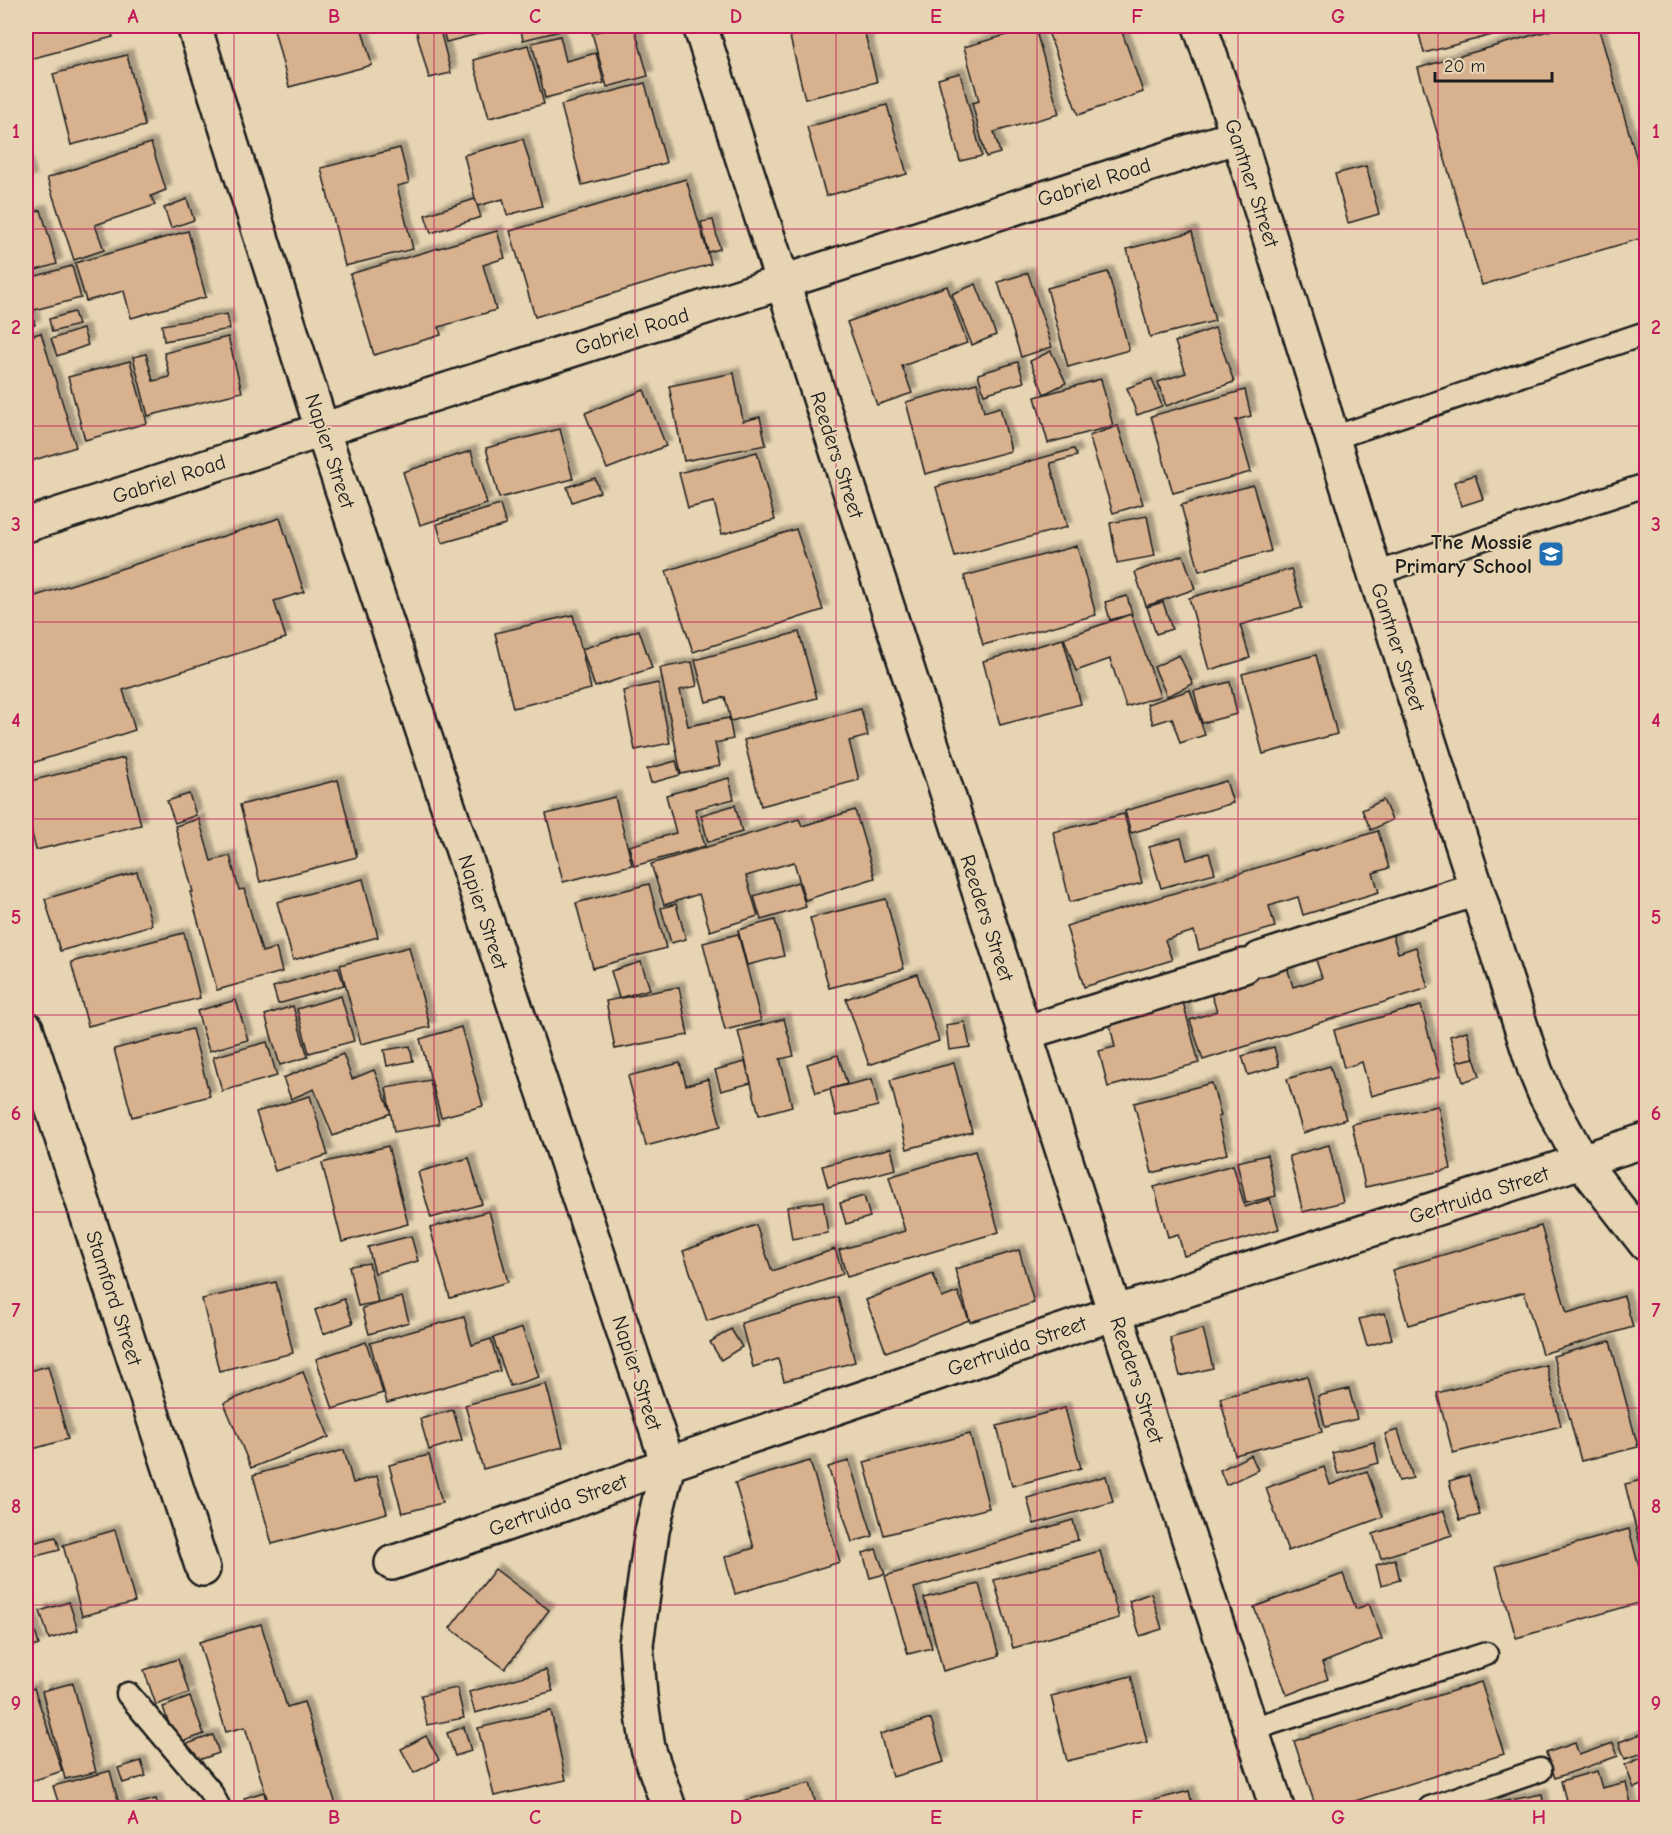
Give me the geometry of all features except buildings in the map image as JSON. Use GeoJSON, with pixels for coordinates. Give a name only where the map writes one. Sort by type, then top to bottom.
{"type":"FeatureCollection","features":[{"type":"Feature","properties":{"kind":"street","name":"Napier Street"},"geometry":{"type":"LineString","coordinates":[[194,26],[322,429],[668,1464]]}},
{"type":"Feature","properties":{"kind":"street","name":"Reeders Street"},"geometry":{"type":"LineString","coordinates":[[700,26],[1277,1809]]}},
{"type":"Feature","properties":{"kind":"street","name":"Gantner Street"},"geometry":{"type":"LineString","coordinates":[[1200,26],[1238,136],[1374,574],[1535,1070],[1545,1094],[1582,1162],[1647,1244]]}},
{"type":"Feature","properties":{"kind":"street","name":"Gabriel Road"},"geometry":{"type":"LineString","coordinates":[[26,525],[1238,136]]}},
{"type":"Feature","properties":{"kind":"street"},"geometry":{"type":"LineString","coordinates":[[1024,1033],[1252,963],[1476,890]]}},
{"type":"Feature","properties":{"kind":"street","name":"Stamford Street"},"geometry":{"type":"LineString","coordinates":[[26,1028],[203,1569]]}},
{"type":"Feature","properties":{"kind":"street","name":"Gertruida Street"},"geometry":{"type":"LineString","coordinates":[[392,1563],[567,1503],[668,1464],[1115,1313],[1647,1140]]}},
{"type":"Feature","properties":{"kind":"street"},"geometry":{"type":"LineString","coordinates":[[668,1464],[650,1541],[636,1644],[640,1696],[648,1748],[669,1809]]}},
{"type":"Feature","properties":{"kind":"lane"},"geometry":{"type":"LineString","coordinates":[[1333,438],[1647,333]]}},
{"type":"Feature","properties":{"kind":"lane"},"geometry":{"type":"LineString","coordinates":[[1374,574],[1647,484]]}},
{"type":"Feature","properties":{"kind":"lane"},"geometry":{"type":"LineString","coordinates":[[1252,1729],[1486,1654]]}},
{"type":"Feature","properties":{"kind":"lane"},"geometry":{"type":"LineString","coordinates":[[128,1694],[203,1783],[219,1809]]}},
{"type":"Feature","properties":{"kind":"lane"},"geometry":{"type":"LineString","coordinates":[[1430,1809],[1540,1770]]}},
{"type":"Feature","properties":{"kind":"place","name":"The Mossie Primary School"},"geometry":{"type":"Point","coordinates":[1551,554]}}]}
